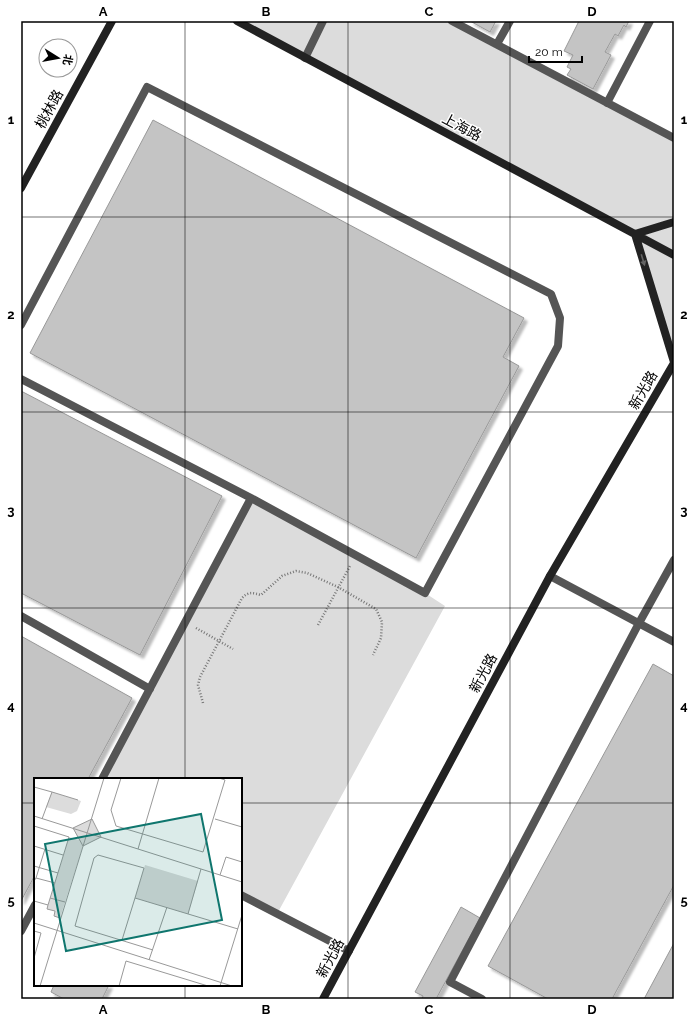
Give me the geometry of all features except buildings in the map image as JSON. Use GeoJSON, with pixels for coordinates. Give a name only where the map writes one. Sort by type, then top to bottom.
{"type":"FeatureCollection","features":[{"type":"Feature","properties":{"kind":"street","name":"桃林路"},"geometry":{"type":"LineString","coordinates":[[21,188],[112,21]]}},
{"type":"Feature","properties":{"kind":"street","name":"上海路"},"geometry":{"type":"LineString","coordinates":[[237,21],[674,256]]}},
{"type":"Feature","properties":{"kind":"street"},"geometry":{"type":"LineString","coordinates":[[674,222],[635,234],[674,362]]}},
{"type":"Feature","properties":{"kind":"street","name":"新光路"},"geometry":{"type":"LineString","coordinates":[[323,999],[550,576],[674,362]]}},
{"type":"Feature","properties":{"kind":"lane"},"geometry":{"type":"LineString","coordinates":[[305,58],[323,21]]}},
{"type":"Feature","properties":{"kind":"lane"},"geometry":{"type":"LineString","coordinates":[[452,21],[674,138]]}},
{"type":"Feature","properties":{"kind":"lane"},"geometry":{"type":"LineString","coordinates":[[497,44],[510,21]]}},
{"type":"Feature","properties":{"kind":"lane"},"geometry":{"type":"LineString","coordinates":[[607,103],[650,21]]}},
{"type":"Feature","properties":{"kind":"lane"},"geometry":{"type":"LineString","coordinates":[[21,325],[147,87],[550,294],[560,318],[558,346],[425,593],[251,498],[21,379]]}},
{"type":"Feature","properties":{"kind":"lane"},"geometry":{"type":"LineString","coordinates":[[103,778],[251,498]]}},
{"type":"Feature","properties":{"kind":"lane"},"geometry":{"type":"LineString","coordinates":[[482,999],[450,982],[674,560]]}},
{"type":"Feature","properties":{"kind":"lane"},"geometry":{"type":"LineString","coordinates":[[550,576],[674,642]]}},
{"type":"Feature","properties":{"kind":"lane"},"geometry":{"type":"LineString","coordinates":[[21,616],[150,689]]}},
{"type":"Feature","properties":{"kind":"lane"},"geometry":{"type":"LineString","coordinates":[[242,896],[349,951]]}},
{"type":"Feature","properties":{"kind":"lane"},"geometry":{"type":"LineString","coordinates":[[21,931],[34,907]]}},
{"type":"Feature","properties":{"kind":"path"},"geometry":{"type":"LineString","coordinates":[[318,625],[355,555]]}},
{"type":"Feature","properties":{"kind":"path"},"geometry":{"type":"LineString","coordinates":[[203,703],[199,692],[199,681],[242,598],[251,592],[261,595],[282,576],[296,571],[307,573],[338,587],[376,609],[382,622],[381,638],[373,655]]}},
{"type":"Feature","properties":{"kind":"path"},"geometry":{"type":"LineString","coordinates":[[185,622],[233,648]]}},
{"type":"Feature","properties":{"kind":"shaded area"},"geometry":{"type":"Polygon","coordinates":[[[237,21],[452,21],[674,138],[674,362],[635,234],[237,21]]]}},
{"type":"Feature","properties":{"kind":"shaded area"},"geometry":{"type":"Polygon","coordinates":[[[251,498],[425,593],[445,606],[277,914],[242,896],[242,778],[103,778],[251,498]]]}}]}
